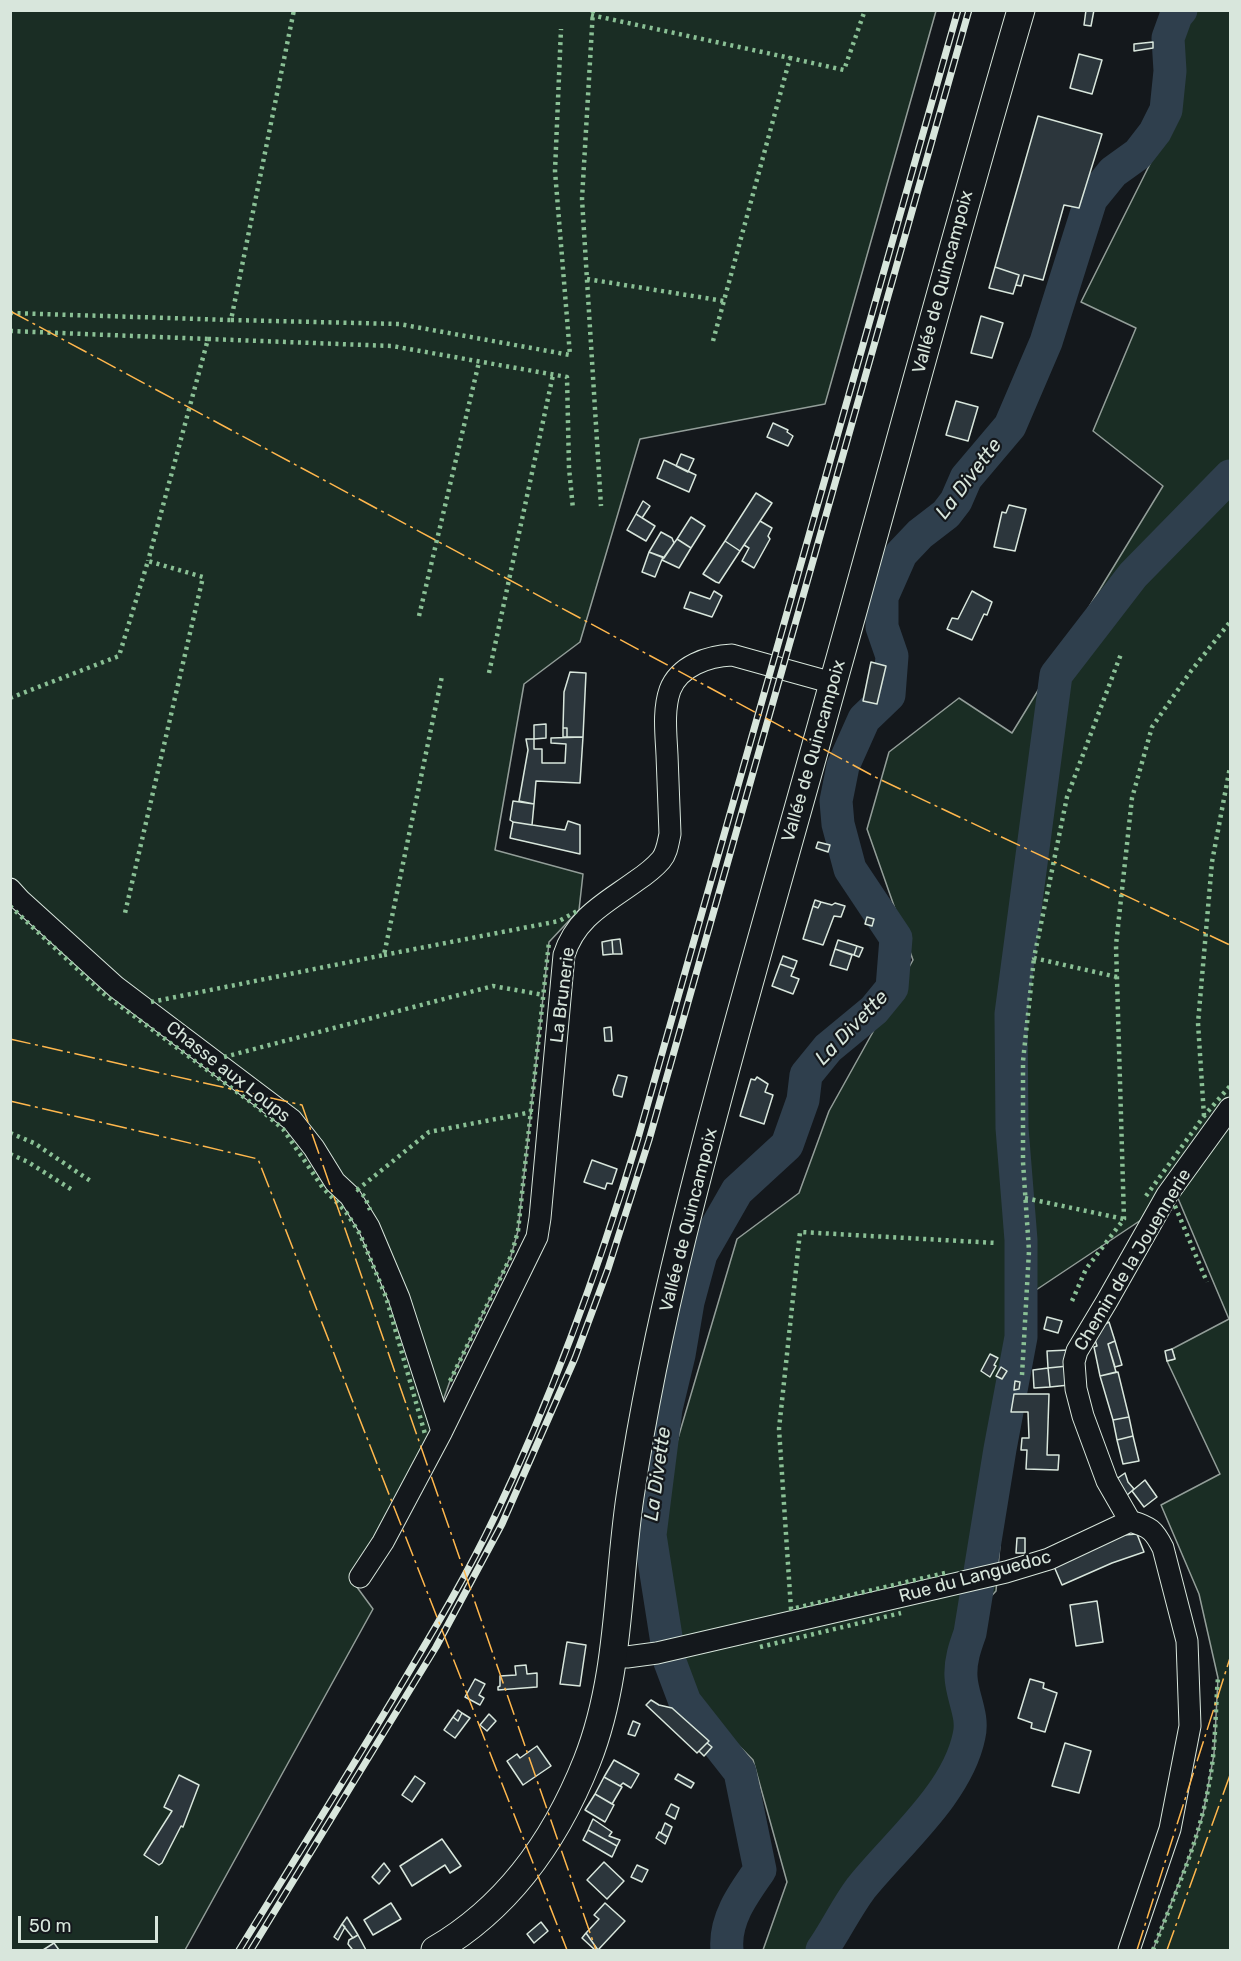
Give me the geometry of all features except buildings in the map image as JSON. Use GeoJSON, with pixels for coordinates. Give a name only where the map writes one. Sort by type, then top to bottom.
{"type":"FeatureCollection","features":[{"type":"Feature","properties":{"kind":"main road","name":"Vallée de Quincampoix"},"geometry":{"type":"LineString","coordinates":[[435,1950],[471,1926],[500,1902],[528,1868],[560,1822],[589,1757],[606,1696],[630,1497],[654,1365],[683,1236],[766,922],[960,216],[1021,10]]}},
{"type":"Feature","properties":{"kind":"street","name":"La Brunerie"},"geometry":{"type":"LineString","coordinates":[[360,1577],[382,1542],[442,1431],[537,1237],[564,955],[574,931],[581,923],[652,869],[662,859],[667,848],[670,834],[666,734],[667,705],[671,688],[687,668],[701,660],[719,655],[732,655],[833,683]]}},
{"type":"Feature","properties":{"kind":"street","name":"Chasse aux Loups"},"geometry":{"type":"LineString","coordinates":[[10,889],[116,987],[292,1120],[314,1148],[335,1182],[350,1197],[369,1227],[399,1298],[442,1431]]}},
{"type":"Feature","properties":{"kind":"street","name":"Chemin de la Jouennerie"},"geometry":{"type":"LineString","coordinates":[[1130,1521],[1107,1481],[1083,1416],[1076,1389],[1074,1362],[1077,1351],[1167,1195],[1230,1108]]}},
{"type":"Feature","properties":{"kind":"street","name":"Rue du Languedoc"},"geometry":{"type":"LineString","coordinates":[[612,1657],[657,1653],[1006,1572],[1049,1559],[1130,1521]]}},
{"type":"Feature","properties":{"kind":"street"},"geometry":{"type":"LineString","coordinates":[[1129,1950],[1170,1829],[1190,1726],[1187,1641],[1163,1548],[1156,1534],[1146,1526],[1130,1521]]}},
{"type":"Feature","properties":{"kind":"green space"},"geometry":{"type":"Polygon","coordinates":[[[11,11],[936,11],[825,404],[640,439],[580,642],[524,684],[495,850],[583,874],[579,910],[549,942],[518,1231],[511,1256],[450,1381],[429,1440],[351,1579],[373,1609],[185,1950],[11,1950],[11,11]]]}},
{"type":"Feature","properties":{"kind":"green space"},"geometry":{"type":"Polygon","coordinates":[[[1164,11],[1230,11],[1230,1950],[1153,1950],[1194,1844],[1203,1814],[1214,1754],[1218,1678],[1199,1594],[1161,1505],[1220,1474],[1167,1361],[1175,1359],[1172,1349],[1229,1319],[1177,1196],[1021,1300],[996,1591],[970,1619],[958,1760],[851,1893],[829,1950],[763,1950],[787,1882],[753,1760],[697,1703],[665,1635],[660,1499],[737,1239],[799,1193],[829,1111],[913,960],[867,829],[889,752],[959,698],[1012,733],[1163,486],[1093,431],[1136,328],[1081,302],[1166,132],[1164,11]]]}},
{"type":"Feature","properties":{"kind":"waterway","name":"La Divette"},"geometry":{"type":"LineString","coordinates":[[727,1950],[728,1928],[736,1908],[760,1870],[740,1772],[685,1702],[670,1662],[650,1535],[666,1409],[679,1355],[688,1302],[701,1254],[737,1191],[787,1145],[803,1100],[806,1075],[828,1048],[874,1010],[892,988],[896,938],[850,869],[838,824],[836,801],[843,766],[864,719],[889,695],[892,656],[882,627],[882,597],[901,554],[920,534],[946,514],[956,501],[966,478],[1010,426],[1046,342],[1091,199],[1113,172],[1138,154],[1155,132],[1166,110],[1170,71],[1168,38],[1176,16],[1181,10]]}},
{"type":"Feature","properties":{"kind":"waterway","name":"La Divette"},"geometry":{"type":"LineString","coordinates":[[822,1950],[861,1888],[939,1798],[952,1778],[969,1736],[970,1721],[962,1684],[961,1665],[970,1633],[1021,1337],[1021,1240],[1012,1128],[1011,1014],[1056,675],[1133,575],[1230,476]]}},
{"type":"Feature","properties":{"kind":"railway"},"geometry":{"type":"LineString","coordinates":[[239,1950],[394,1697],[471,1563],[516,1472],[574,1331],[638,1138],[958,10]]}},
{"type":"Feature","properties":{"kind":"railway"},"geometry":{"type":"LineString","coordinates":[[251,1950],[436,1647],[502,1524],[575,1358],[608,1269],[649,1140],[969,10]]}},
{"type":"Feature","properties":{"kind":"hedge"},"geometry":{"type":"LineString","coordinates":[[10,313],[231,320],[294,10]]}},
{"type":"Feature","properties":{"kind":"hedge"},"geometry":{"type":"LineString","coordinates":[[593,10],[582,199],[601,506]]}},
{"type":"Feature","properties":{"kind":"hedge"},"geometry":{"type":"LineString","coordinates":[[713,341],[790,58],[844,70],[865,10]]}},
{"type":"Feature","properties":{"kind":"hedge"},"geometry":{"type":"LineString","coordinates":[[591,15],[790,58]]}},
{"type":"Feature","properties":{"kind":"hedge"},"geometry":{"type":"LineString","coordinates":[[231,320],[399,324],[570,355],[555,171],[561,29]]}},
{"type":"Feature","properties":{"kind":"hedge"},"geometry":{"type":"LineString","coordinates":[[587,279],[724,301]]}},
{"type":"Feature","properties":{"kind":"hedge"},"geometry":{"type":"LineString","coordinates":[[10,331],[208,339],[148,561]]}},
{"type":"Feature","properties":{"kind":"hedge"},"geometry":{"type":"LineString","coordinates":[[208,339],[392,346],[567,377],[569,468],[573,509]]}},
{"type":"Feature","properties":{"kind":"hedge"},"geometry":{"type":"LineString","coordinates":[[419,616],[479,362]]}},
{"type":"Feature","properties":{"kind":"hedge"},"geometry":{"type":"LineString","coordinates":[[489,673],[553,375]]}},
{"type":"Feature","properties":{"kind":"hedge"},"geometry":{"type":"LineString","coordinates":[[10,698],[119,656],[148,561],[203,577],[125,913]]}},
{"type":"Feature","properties":{"kind":"hedge"},"geometry":{"type":"LineString","coordinates":[[1072,1301],[1086,1269],[1124,1219],[1116,945],[1132,798],[1152,727],[1191,671],[1230,622]]}},
{"type":"Feature","properties":{"kind":"hedge"},"geometry":{"type":"LineString","coordinates":[[1117,977],[1034,958],[1067,797],[1121,654]]}},
{"type":"Feature","properties":{"kind":"hedge"},"geometry":{"type":"LineString","coordinates":[[151,1002],[384,955],[442,676]]}},
{"type":"Feature","properties":{"kind":"hedge"},"geometry":{"type":"LineString","coordinates":[[1204,1116],[1198,1023],[1212,862],[1230,767]]}},
{"type":"Feature","properties":{"kind":"hedge"},"geometry":{"type":"LineString","coordinates":[[10,906],[104,994],[256,1106],[283,1129],[323,1188],[346,1212],[360,1234],[386,1297],[425,1434]]}},
{"type":"Feature","properties":{"kind":"hedge"},"geometry":{"type":"LineString","coordinates":[[384,955],[559,921],[579,910]]}},
{"type":"Feature","properties":{"kind":"hedge"},"geometry":{"type":"LineString","coordinates":[[450,1381],[511,1256],[518,1231],[549,942]]}},
{"type":"Feature","properties":{"kind":"hedge"},"geometry":{"type":"LineString","coordinates":[[1022,1375],[1029,1251],[1023,1162],[1023,1061],[1034,958]]}},
{"type":"Feature","properties":{"kind":"hedge"},"geometry":{"type":"LineString","coordinates":[[224,1057],[493,986],[544,995]]}},
{"type":"Feature","properties":{"kind":"hedge"},"geometry":{"type":"LineString","coordinates":[[1146,1196],[1204,1116],[1230,1086]]}},
{"type":"Feature","properties":{"kind":"hedge"},"geometry":{"type":"LineString","coordinates":[[357,1190],[429,1132],[532,1112]]}},
{"type":"Feature","properties":{"kind":"hedge"},"geometry":{"type":"LineString","coordinates":[[10,1133],[34,1143],[92,1182]]}},
{"type":"Feature","properties":{"kind":"hedge"},"geometry":{"type":"LineString","coordinates":[[10,1154],[28,1162],[74,1191]]}},
{"type":"Feature","properties":{"kind":"hedge"},"geometry":{"type":"LineString","coordinates":[[357,1189],[365,1197],[370,1210]]}},
{"type":"Feature","properties":{"kind":"hedge"},"geometry":{"type":"LineString","coordinates":[[1025,1198],[1124,1219]]}},
{"type":"Feature","properties":{"kind":"hedge"},"geometry":{"type":"LineString","coordinates":[[1172,1199],[1207,1282]]}},
{"type":"Feature","properties":{"kind":"hedge"},"geometry":{"type":"LineString","coordinates":[[945,1573],[791,1609],[779,1429],[800,1232],[996,1243]]}},
{"type":"Feature","properties":{"kind":"hedge"},"geometry":{"type":"LineString","coordinates":[[760,1647],[901,1613]]}},
{"type":"Feature","properties":{"kind":"hedge"},"geometry":{"type":"LineString","coordinates":[[1153,1950],[1185,1868],[1205,1806],[1213,1758],[1218,1678]]}},
{"type":"Feature","properties":{"kind":"power"},"geometry":{"type":"LineString","coordinates":[[10,311],[879,779],[1230,945]]}},
{"type":"Feature","properties":{"kind":"power"},"geometry":{"type":"LineString","coordinates":[[10,1039],[302,1105],[596,1950]]}},
{"type":"Feature","properties":{"kind":"power"},"geometry":{"type":"LineString","coordinates":[[10,1101],[258,1159],[567,1950]]}},
{"type":"Feature","properties":{"kind":"power"},"geometry":{"type":"LineString","coordinates":[[1137,1950],[1230,1658]]}},
{"type":"Feature","properties":{"kind":"power"},"geometry":{"type":"LineString","coordinates":[[1167,1950],[1230,1775]]}}]}
